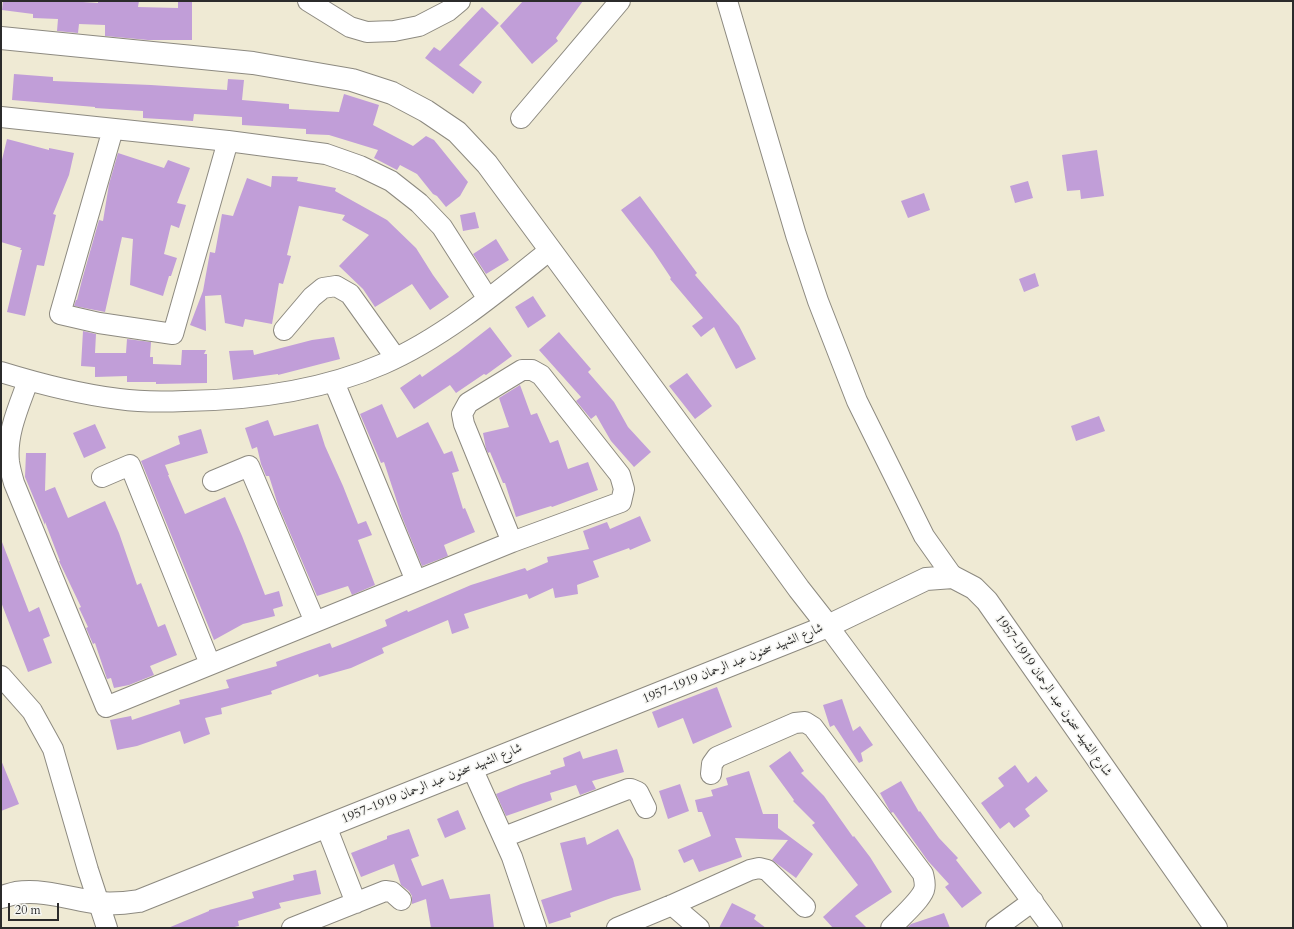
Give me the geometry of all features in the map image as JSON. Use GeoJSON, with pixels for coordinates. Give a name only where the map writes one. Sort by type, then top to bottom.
{"type":"FeatureCollection","features":[{"type":"Feature","properties":{"kind":"street"},"geometry":{"type":"LineString","coordinates":[[308,1],[350,27],[367,32],[394,31],[419,26],[448,11],[460,1]]}},
{"type":"Feature","properties":{"kind":"street"},"geometry":{"type":"LineString","coordinates":[[521,118],[620,1]]}},
{"type":"Feature","properties":{"kind":"street"},"geometry":{"type":"LineString","coordinates":[[727,1],[796,235],[818,301],[857,401],[924,536],[953,576]]}},
{"type":"Feature","properties":{"kind":"street"},"geometry":{"type":"LineString","coordinates":[[1,38],[253,63],[352,80],[392,93],[426,111],[457,132],[487,164],[799,589],[1052,928]]}},
{"type":"Feature","properties":{"kind":"street"},"geometry":{"type":"LineString","coordinates":[[1,117],[228,141],[326,154],[360,166],[391,181],[419,203],[442,227],[488,299]]}},
{"type":"Feature","properties":{"kind":"street"},"geometry":{"type":"LineString","coordinates":[[113,129],[60,314],[99,324],[173,334],[228,141]]}},
{"type":"Feature","properties":{"kind":"street"},"geometry":{"type":"LineString","coordinates":[[1,372],[71,391],[120,400],[167,402],[224,401],[281,393],[334,382],[383,364],[426,341],[488,299],[550,250]]}},
{"type":"Feature","properties":{"kind":"street"},"geometry":{"type":"LineString","coordinates":[[284,330],[312,297],[323,288],[336,286],[350,294],[395,357]]}},
{"type":"Feature","properties":{"kind":"street"},"geometry":{"type":"LineString","coordinates":[[28,380],[14,418],[10,439],[9,461],[14,483],[106,707],[512,542],[621,502],[624,489],[620,475],[541,375],[532,370],[522,370],[468,403],[462,414],[464,424],[512,542]]}},
{"type":"Feature","properties":{"kind":"street"},"geometry":{"type":"LineString","coordinates":[[334,382],[416,581]]}},
{"type":"Feature","properties":{"kind":"street"},"geometry":{"type":"LineString","coordinates":[[102,477],[130,464],[210,664]]}},
{"type":"Feature","properties":{"kind":"street"},"geometry":{"type":"LineString","coordinates":[[213,481],[249,466],[315,622]]}},
{"type":"Feature","properties":{"kind":"street","name":"شارع الشهيد سحنون عبد الرحمان 1919-1957"},"geometry":{"type":"LineString","coordinates":[[1,897],[16,893],[32,892],[99,902],[121,903],[139,901],[828,626],[926,579],[953,576],[974,588],[987,600],[1216,928]]}},
{"type":"Feature","properties":{"kind":"street"},"geometry":{"type":"LineString","coordinates":[[1,676],[32,711],[53,749],[88,870],[107,928]]}},
{"type":"Feature","properties":{"kind":"street"},"geometry":{"type":"LineString","coordinates":[[711,774],[712,764],[717,757],[795,723],[805,722],[813,727],[923,874],[925,882],[920,898],[891,928]]}},
{"type":"Feature","properties":{"kind":"street"},"geometry":{"type":"LineString","coordinates":[[472,768],[504,836],[536,928]]}},
{"type":"Feature","properties":{"kind":"street"},"geometry":{"type":"LineString","coordinates":[[504,836],[628,789],[638,792],[646,808]]}},
{"type":"Feature","properties":{"kind":"street"},"geometry":{"type":"LineString","coordinates":[[326,826],[356,903]]}},
{"type":"Feature","properties":{"kind":"street"},"geometry":{"type":"LineString","coordinates":[[617,928],[750,870],[759,868],[767,870],[805,907]]}},
{"type":"Feature","properties":{"kind":"street"},"geometry":{"type":"LineString","coordinates":[[296,927],[385,891],[392,892],[401,900]]}},
{"type":"Feature","properties":{"kind":"street"},"geometry":{"type":"LineString","coordinates":[[996,928],[1033,901]]}},
{"type":"Feature","properties":{"kind":"street"},"geometry":{"type":"LineString","coordinates":[[672,905],[699,928]]}},
{"type":"Feature","properties":{"kind":"building"},"geometry":{"type":"Polygon","coordinates":[[[3,1],[68,1],[98,3],[98,1],[139,1],[138,7],[178,8],[178,1],[192,1],[192,40],[148,40],[105,36],[105,25],[79,24],[78,33],[57,31],[58,19],[33,18],[33,14],[2,10],[3,1]]]}},
{"type":"Feature","properties":{"kind":"building"},"geometry":{"type":"Polygon","coordinates":[[[523,1],[583,1],[556,38],[558,41],[532,64],[500,26],[523,1]]]}},
{"type":"Feature","properties":{"kind":"building"},"geometry":{"type":"Polygon","coordinates":[[[482,7],[499,23],[459,65],[482,82],[473,94],[425,58],[434,47],[440,51],[482,7]]]}},
{"type":"Feature","properties":{"kind":"building"},"geometry":{"type":"Polygon","coordinates":[[[14,74],[53,77],[53,81],[227,90],[228,79],[244,80],[242,100],[289,104],[289,109],[339,112],[344,94],[379,105],[373,125],[413,146],[426,136],[434,140],[468,182],[460,196],[446,207],[417,174],[400,165],[397,170],[374,158],[378,150],[329,135],[306,134],[306,129],[242,125],[242,117],[194,114],[193,121],[143,118],[143,111],[12,100],[14,74]]]}},
{"type":"Feature","properties":{"kind":"building"},"geometry":{"type":"Polygon","coordinates":[[[7,139],[49,150],[49,148],[74,153],[69,175],[53,214],[56,215],[44,266],[37,265],[25,316],[7,312],[22,250],[20,250],[21,248],[1,242],[1,164],[7,139]]]}},
{"type":"Feature","properties":{"kind":"building"},"geometry":{"type":"Polygon","coordinates":[[[1097,150],[1104,196],[1081,199],[1080,190],[1067,191],[1062,155],[1097,150]]]}},
{"type":"Feature","properties":{"kind":"building"},"geometry":{"type":"Polygon","coordinates":[[[118,153],[164,168],[168,160],[190,168],[177,203],[186,205],[179,228],[171,225],[164,254],[177,258],[171,276],[169,276],[163,296],[130,285],[133,239],[122,237],[105,312],[74,306],[77,300],[99,220],[103,221],[109,184],[118,153]]]}},
{"type":"Feature","properties":{"kind":"building"},"geometry":{"type":"Polygon","coordinates":[[[272,176],[298,177],[297,181],[336,188],[335,191],[387,220],[416,248],[449,297],[430,310],[412,284],[375,307],[363,289],[339,266],[369,235],[342,220],[345,215],[299,206],[287,255],[291,256],[283,284],[279,283],[272,324],[245,319],[243,327],[225,323],[221,295],[205,296],[206,331],[190,325],[203,291],[210,252],[215,253],[222,214],[233,216],[247,178],[271,187],[272,176]]]}},
{"type":"Feature","properties":{"kind":"building"},"geometry":{"type":"Polygon","coordinates":[[[1028,181],[1033,198],[1015,203],[1010,186],[1028,181]]]}},
{"type":"Feature","properties":{"kind":"building"},"geometry":{"type":"Polygon","coordinates":[[[924,193],[930,210],[908,218],[901,201],[924,193]]]}},
{"type":"Feature","properties":{"kind":"building"},"geometry":{"type":"Polygon","coordinates":[[[640,196],[697,273],[695,275],[739,326],[756,359],[736,369],[714,327],[701,337],[692,326],[703,318],[670,279],[671,278],[653,251],[621,210],[640,196]]]}},
{"type":"Feature","properties":{"kind":"building"},"geometry":{"type":"Polygon","coordinates":[[[475,212],[479,228],[463,231],[460,215],[475,212]]]}},
{"type":"Feature","properties":{"kind":"building"},"geometry":{"type":"Polygon","coordinates":[[[496,239],[509,260],[486,274],[473,254],[496,239]]]}},
{"type":"Feature","properties":{"kind":"building"},"geometry":{"type":"Polygon","coordinates":[[[1035,273],[1039,286],[1024,292],[1019,279],[1035,273]]]}},
{"type":"Feature","properties":{"kind":"building"},"geometry":{"type":"Polygon","coordinates":[[[533,296],[546,316],[528,328],[515,307],[533,296]]]}},
{"type":"Feature","properties":{"kind":"building"},"geometry":{"type":"Polygon","coordinates":[[[490,327],[512,356],[486,375],[484,374],[456,393],[450,385],[414,409],[400,388],[420,374],[422,377],[490,327]]]}},
{"type":"Feature","properties":{"kind":"building"},"geometry":{"type":"Polygon","coordinates":[[[83,331],[96,334],[95,353],[126,353],[127,339],[151,342],[150,357],[153,357],[153,364],[181,365],[182,350],[206,350],[204,354],[207,354],[207,383],[156,384],[156,382],[127,382],[127,376],[95,377],[95,367],[81,366],[83,331]]]}},
{"type":"Feature","properties":{"kind":"building"},"geometry":{"type":"Polygon","coordinates":[[[559,332],[591,369],[588,372],[614,402],[628,427],[651,452],[634,467],[611,441],[596,415],[591,419],[576,401],[581,397],[539,350],[559,332]]]}},
{"type":"Feature","properties":{"kind":"building"},"geometry":{"type":"Polygon","coordinates":[[[334,337],[340,359],[278,375],[233,380],[229,351],[253,350],[254,355],[312,340],[334,337]]]}},
{"type":"Feature","properties":{"kind":"building"},"geometry":{"type":"Polygon","coordinates":[[[687,373],[712,406],[695,419],[669,386],[687,373]]]}},
{"type":"Feature","properties":{"kind":"building"},"geometry":{"type":"Polygon","coordinates":[[[520,385],[531,415],[537,413],[550,443],[558,440],[568,469],[588,462],[598,490],[552,507],[551,506],[516,517],[505,483],[503,483],[490,452],[488,453],[486,449],[483,433],[509,427],[499,398],[520,385]]]}},
{"type":"Feature","properties":{"kind":"building"},"geometry":{"type":"Polygon","coordinates":[[[382,404],[397,438],[428,422],[444,454],[452,451],[459,471],[452,473],[463,509],[465,508],[475,532],[444,545],[448,556],[422,566],[402,517],[384,462],[381,463],[360,414],[382,404]]]}},
{"type":"Feature","properties":{"kind":"building"},"geometry":{"type":"Polygon","coordinates":[[[1099,416],[1105,431],[1076,441],[1071,426],[1099,416]]]}},
{"type":"Feature","properties":{"kind":"building"},"geometry":{"type":"Polygon","coordinates":[[[268,420],[274,436],[318,424],[325,446],[358,524],[366,521],[372,535],[358,540],[375,585],[352,595],[348,586],[317,596],[278,505],[269,476],[266,476],[261,464],[257,447],[252,449],[245,428],[268,420]]]}},
{"type":"Feature","properties":{"kind":"building"},"geometry":{"type":"Polygon","coordinates":[[[95,424],[106,448],[84,458],[73,433],[95,424]]]}},
{"type":"Feature","properties":{"kind":"building"},"geometry":{"type":"Polygon","coordinates":[[[201,429],[208,453],[165,465],[185,514],[225,497],[265,595],[279,591],[283,606],[273,609],[275,616],[243,624],[214,640],[141,461],[180,444],[178,436],[201,429]]]}},
{"type":"Feature","properties":{"kind":"building"},"geometry":{"type":"Polygon","coordinates":[[[26,453],[46,453],[45,491],[55,487],[68,518],[105,501],[119,533],[137,585],[141,583],[158,627],[165,624],[177,655],[150,666],[154,675],[129,685],[114,688],[111,678],[107,679],[95,643],[93,644],[86,628],[88,627],[79,608],[81,607],[59,561],[45,522],[45,525],[25,477],[26,453]]]}},
{"type":"Feature","properties":{"kind":"building"},"geometry":{"type":"Polygon","coordinates":[[[640,516],[651,541],[630,550],[629,548],[593,561],[599,577],[577,585],[578,594],[555,598],[553,588],[529,599],[527,594],[464,614],[469,628],[452,634],[448,620],[382,648],[384,653],[351,668],[319,677],[318,674],[271,691],[272,694],[221,708],[222,714],[205,718],[210,734],[184,744],[180,731],[137,746],[117,750],[110,720],[131,716],[132,720],[180,704],[179,700],[229,688],[226,680],[277,666],[276,662],[330,643],[332,648],[345,643],[387,626],[385,620],[407,610],[408,612],[471,585],[525,568],[527,571],[548,562],[547,557],[589,549],[583,531],[607,522],[610,529],[640,516]]]}},
{"type":"Feature","properties":{"kind":"building"},"geometry":{"type":"Polygon","coordinates":[[[1,542],[29,612],[39,607],[50,636],[43,639],[52,663],[28,672],[1,602],[1,542]]]}},
{"type":"Feature","properties":{"kind":"building"},"geometry":{"type":"Polygon","coordinates":[[[717,687],[732,727],[693,744],[683,718],[658,728],[652,712],[717,687]]]}},
{"type":"Feature","properties":{"kind":"building"},"geometry":{"type":"Polygon","coordinates":[[[842,699],[853,731],[860,726],[873,745],[861,753],[863,761],[859,763],[834,725],[830,727],[823,705],[842,699]]]}},
{"type":"Feature","properties":{"kind":"building"},"geometry":{"type":"Polygon","coordinates":[[[617,749],[624,772],[592,781],[596,789],[580,795],[576,785],[550,793],[552,800],[506,816],[496,794],[551,774],[550,771],[565,766],[563,758],[580,751],[583,759],[617,749]]]}},
{"type":"Feature","properties":{"kind":"building"},"geometry":{"type":"Polygon","coordinates":[[[790,751],[804,771],[801,773],[824,796],[853,837],[854,836],[870,857],[892,892],[855,916],[867,928],[833,928],[823,917],[858,885],[812,825],[815,823],[793,801],[794,800],[769,766],[790,751]]]}},
{"type":"Feature","properties":{"kind":"building"},"geometry":{"type":"Polygon","coordinates":[[[1,760],[19,804],[1,811],[1,760]]]}},
{"type":"Feature","properties":{"kind":"building"},"geometry":{"type":"Polygon","coordinates":[[[1015,765],[1028,783],[1036,776],[1048,791],[1025,809],[1030,816],[1014,828],[1009,822],[1000,829],[981,803],[1004,786],[998,778],[1015,765]]]}},
{"type":"Feature","properties":{"kind":"building"},"geometry":{"type":"Polygon","coordinates":[[[749,771],[763,814],[778,814],[778,828],[813,854],[796,878],[772,860],[788,840],[735,838],[742,857],[699,872],[693,859],[684,863],[678,850],[711,836],[702,812],[698,812],[695,800],[713,796],[711,790],[728,785],[726,778],[749,771]]]}},
{"type":"Feature","properties":{"kind":"building"},"geometry":{"type":"Polygon","coordinates":[[[901,781],[919,812],[920,811],[939,838],[958,858],[956,860],[982,893],[962,908],[945,887],[949,884],[928,861],[893,812],[891,813],[880,793],[901,781]]]}},
{"type":"Feature","properties":{"kind":"building"},"geometry":{"type":"Polygon","coordinates":[[[680,784],[689,811],[668,819],[659,791],[680,784]]]}},
{"type":"Feature","properties":{"kind":"building"},"geometry":{"type":"Polygon","coordinates":[[[458,810],[466,829],[445,838],[437,819],[458,810]]]}},
{"type":"Feature","properties":{"kind":"building"},"geometry":{"type":"Polygon","coordinates":[[[409,829],[419,856],[411,859],[422,886],[443,879],[450,899],[490,894],[494,928],[431,928],[426,899],[412,904],[412,896],[409,891],[401,885],[394,864],[361,877],[351,853],[387,839],[387,836],[409,829]]]}},
{"type":"Feature","properties":{"kind":"building"},"geometry":{"type":"Polygon","coordinates":[[[618,829],[633,859],[641,890],[614,897],[570,913],[571,917],[549,924],[541,900],[572,890],[560,843],[585,837],[587,845],[618,829]]]}},
{"type":"Feature","properties":{"kind":"building"},"geometry":{"type":"Polygon","coordinates":[[[316,870],[321,894],[279,903],[281,908],[238,921],[239,926],[230,928],[168,928],[209,910],[254,898],[252,892],[294,880],[293,875],[316,870]]]}},
{"type":"Feature","properties":{"kind":"building"},"geometry":{"type":"Polygon","coordinates":[[[732,903],[756,915],[754,919],[766,928],[719,928],[732,903]]]}},
{"type":"Feature","properties":{"kind":"building"},"geometry":{"type":"Polygon","coordinates":[[[944,913],[950,928],[907,928],[911,924],[944,913]]]}}]}
